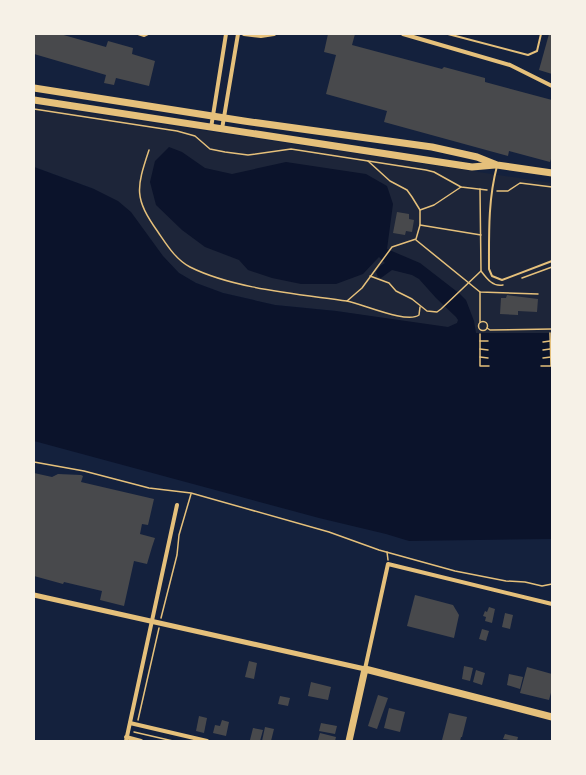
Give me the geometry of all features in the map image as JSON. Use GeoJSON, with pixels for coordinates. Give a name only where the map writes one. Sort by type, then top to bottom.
{"type":"FeatureCollection","features":[{"type":"Feature","properties":{"kind":"main road"},"geometry":{"type":"LineString","coordinates":[[34,88],[224,118],[432,147],[477,157],[497,165]]}},
{"type":"Feature","properties":{"kind":"main road"},"geometry":{"type":"LineString","coordinates":[[34,100],[222,130],[472,167],[497,165],[552,173]]}},
{"type":"Feature","properties":{"kind":"main road"},"geometry":{"type":"LineString","coordinates":[[349,741],[365,669],[552,717]]}},
{"type":"Feature","properties":{"kind":"street"},"geometry":{"type":"LineString","coordinates":[[211,128],[226,34]]}},
{"type":"Feature","properties":{"kind":"street"},"geometry":{"type":"LineString","coordinates":[[222,130],[238,34]]}},
{"type":"Feature","properties":{"kind":"street"},"geometry":{"type":"LineString","coordinates":[[244,34],[261,36],[274,34]]}},
{"type":"Feature","properties":{"kind":"street"},"geometry":{"type":"LineString","coordinates":[[403,34],[510,65],[552,86]]}},
{"type":"Feature","properties":{"kind":"street"},"geometry":{"type":"LineString","coordinates":[[141,741],[126,739],[177,505]]}},
{"type":"Feature","properties":{"kind":"street"},"geometry":{"type":"LineString","coordinates":[[34,595],[365,669],[388,564],[552,604]]}},
{"type":"Feature","properties":{"kind":"street"},"geometry":{"type":"LineString","coordinates":[[130,723],[207,741]]}},
{"type":"Feature","properties":{"kind":"lane"},"geometry":{"type":"LineString","coordinates":[[138,34],[144,36],[148,34]]}},
{"type":"Feature","properties":{"kind":"lane"},"geometry":{"type":"LineString","coordinates":[[448,34],[528,55],[537,51],[541,34]]}},
{"type":"Feature","properties":{"kind":"lane"},"geometry":{"type":"LineString","coordinates":[[497,165],[491,190],[489,269],[492,276],[502,280],[552,261]]}},
{"type":"Feature","properties":{"kind":"path"},"geometry":{"type":"LineString","coordinates":[[34,108],[177,131],[195,136],[210,149],[225,152],[248,155],[291,149],[434,172],[461,187],[508,191],[520,182],[552,187]]}},
{"type":"Feature","properties":{"kind":"path"},"geometry":{"type":"LineString","coordinates":[[148,150],[138,187],[140,202],[149,220],[172,252],[189,267],[237,283],[347,301],[397,316],[408,317],[419,314],[420,306]]}},
{"type":"Feature","properties":{"kind":"path"},"geometry":{"type":"LineString","coordinates":[[368,161],[390,181],[407,190],[420,210],[420,225],[416,239]]}},
{"type":"Feature","properties":{"kind":"path"},"geometry":{"type":"LineString","coordinates":[[420,210],[434,205],[461,187]]}},
{"type":"Feature","properties":{"kind":"path"},"geometry":{"type":"LineString","coordinates":[[370,276],[389,283],[396,291],[427,311],[437,312],[441,309],[481,271],[480,188]]}},
{"type":"Feature","properties":{"kind":"path"},"geometry":{"type":"LineString","coordinates":[[420,225],[481,235]]}},
{"type":"Feature","properties":{"kind":"path"},"geometry":{"type":"LineString","coordinates":[[347,301],[362,288],[392,248],[416,239]]}},
{"type":"Feature","properties":{"kind":"path"},"geometry":{"type":"LineString","coordinates":[[416,239],[480,292],[538,294]]}},
{"type":"Feature","properties":{"kind":"path"},"geometry":{"type":"LineString","coordinates":[[480,292],[479,329],[483,331],[487,328],[490,330],[552,329]]}},
{"type":"Feature","properties":{"kind":"path"},"geometry":{"type":"LineString","coordinates":[[480,322],[486,323],[487,328]]}},
{"type":"Feature","properties":{"kind":"path"},"geometry":{"type":"LineString","coordinates":[[480,334],[480,366],[490,366]]}},
{"type":"Feature","properties":{"kind":"path"},"geometry":{"type":"LineString","coordinates":[[541,366],[551,366],[550,334]]}},
{"type":"Feature","properties":{"kind":"path"},"geometry":{"type":"LineString","coordinates":[[480,341],[488,342]]}},
{"type":"Feature","properties":{"kind":"path"},"geometry":{"type":"LineString","coordinates":[[543,342],[550,341]]}},
{"type":"Feature","properties":{"kind":"path"},"geometry":{"type":"LineString","coordinates":[[543,350],[550,349]]}},
{"type":"Feature","properties":{"kind":"path"},"geometry":{"type":"LineString","coordinates":[[480,350],[488,350]]}},
{"type":"Feature","properties":{"kind":"path"},"geometry":{"type":"LineString","coordinates":[[480,357],[488,358]]}},
{"type":"Feature","properties":{"kind":"path"},"geometry":{"type":"LineString","coordinates":[[543,358],[550,358]]}},
{"type":"Feature","properties":{"kind":"path"},"geometry":{"type":"LineString","coordinates":[[34,462],[84,471],[149,488],[191,493],[314,527],[380,550],[455,571],[542,586],[552,584]]}},
{"type":"Feature","properties":{"kind":"path"},"geometry":{"type":"LineString","coordinates":[[137,725],[179,535],[191,493]]}},
{"type":"Feature","properties":{"kind":"path"},"geometry":{"type":"LineString","coordinates":[[128,730],[173,741]]}},
{"type":"Feature","properties":{"kind":"path"},"geometry":{"type":"LineString","coordinates":[[133,739],[135,732]]}},
{"type":"Feature","properties":{"kind":"shaded area"},"geometry":{"type":"Polygon","coordinates":[[[34,105],[552,183],[552,333],[477,333],[336,311],[275,305],[223,293],[196,283],[179,273],[94,189],[34,167],[34,105]]]}},
{"type":"Feature","properties":{"kind":"shaded area"},"geometry":{"type":"Polygon","coordinates":[[[169,147],[182,152],[205,168],[232,174],[286,162],[366,174],[387,186],[393,204],[387,249],[420,263],[460,294],[466,300],[474,321],[476,333],[552,333],[552,539],[409,541],[34,441],[34,167],[94,189],[118,201],[131,212],[163,256],[179,273],[196,283],[223,293],[275,305],[336,311],[448,327],[457,323],[458,320],[456,317],[419,279],[412,275],[392,270],[381,278],[378,277],[376,272],[380,266],[385,263],[379,257],[363,274],[336,284],[301,284],[272,278],[248,270],[239,260],[205,247],[182,230],[156,205],[150,182],[155,161],[169,147]]]}},
{"type":"Feature","properties":{"kind":"building"},"geometry":{"type":"Polygon","coordinates":[[[34,34],[60,34],[106,47],[108,41],[133,48],[132,54],[155,61],[149,86],[116,78],[114,85],[104,83],[106,75],[34,54],[34,34]]]}},
{"type":"Feature","properties":{"kind":"building"},"geometry":{"type":"Polygon","coordinates":[[[328,34],[355,34],[352,45],[442,69],[444,67],[485,78],[485,82],[552,100],[552,156],[550,162],[509,151],[508,156],[384,122],[387,111],[326,94],[336,55],[324,52],[328,34]]]}},
{"type":"Feature","properties":{"kind":"building"},"geometry":{"type":"Polygon","coordinates":[[[549,34],[552,34],[552,74],[539,70],[549,34]]]}},
{"type":"Feature","properties":{"kind":"building"},"geometry":{"type":"Polygon","coordinates":[[[397,212],[409,214],[409,219],[414,220],[412,232],[406,231],[405,235],[393,233],[397,212]]]}},
{"type":"Feature","properties":{"kind":"building"},"geometry":{"type":"Polygon","coordinates":[[[507,295],[538,299],[537,312],[518,311],[518,315],[500,314],[501,298],[506,298],[507,295]]]}},
{"type":"Feature","properties":{"kind":"building"},"geometry":{"type":"Polygon","coordinates":[[[34,473],[52,477],[58,474],[81,475],[83,476],[81,482],[154,499],[148,525],[142,524],[140,534],[155,538],[147,564],[134,561],[124,606],[100,600],[102,591],[64,582],[63,584],[34,576],[34,473]]]}},
{"type":"Feature","properties":{"kind":"building"},"geometry":{"type":"Polygon","coordinates":[[[415,595],[453,605],[459,615],[454,638],[407,626],[415,595]]]}},
{"type":"Feature","properties":{"kind":"building"},"geometry":{"type":"Polygon","coordinates":[[[489,607],[495,609],[492,623],[485,621],[486,617],[483,616],[489,607]]]}},
{"type":"Feature","properties":{"kind":"building"},"geometry":{"type":"Polygon","coordinates":[[[505,613],[513,615],[510,629],[502,627],[505,613]]]}},
{"type":"Feature","properties":{"kind":"building"},"geometry":{"type":"Polygon","coordinates":[[[482,629],[489,631],[486,641],[479,639],[482,629]]]}},
{"type":"Feature","properties":{"kind":"building"},"geometry":{"type":"Polygon","coordinates":[[[249,661],[257,663],[254,679],[245,677],[249,661]]]}},
{"type":"Feature","properties":{"kind":"building"},"geometry":{"type":"Polygon","coordinates":[[[464,666],[473,668],[470,681],[462,679],[464,666]]]}},
{"type":"Feature","properties":{"kind":"building"},"geometry":{"type":"Polygon","coordinates":[[[527,667],[552,674],[552,689],[549,700],[520,693],[527,667]]]}},
{"type":"Feature","properties":{"kind":"building"},"geometry":{"type":"Polygon","coordinates":[[[476,670],[485,673],[482,685],[473,682],[476,670]]]}},
{"type":"Feature","properties":{"kind":"building"},"geometry":{"type":"Polygon","coordinates":[[[509,674],[523,677],[520,689],[507,685],[509,674]]]}},
{"type":"Feature","properties":{"kind":"building"},"geometry":{"type":"Polygon","coordinates":[[[311,682],[331,687],[328,700],[308,696],[311,682]]]}},
{"type":"Feature","properties":{"kind":"building"},"geometry":{"type":"Polygon","coordinates":[[[378,695],[388,698],[377,729],[368,726],[378,695]]]}},
{"type":"Feature","properties":{"kind":"building"},"geometry":{"type":"Polygon","coordinates":[[[280,696],[290,698],[288,706],[278,704],[280,696]]]}},
{"type":"Feature","properties":{"kind":"building"},"geometry":{"type":"Polygon","coordinates":[[[389,708],[405,712],[400,732],[384,728],[389,708]]]}},
{"type":"Feature","properties":{"kind":"building"},"geometry":{"type":"Polygon","coordinates":[[[449,713],[467,717],[460,741],[442,740],[449,713]]]}},
{"type":"Feature","properties":{"kind":"building"},"geometry":{"type":"Polygon","coordinates":[[[199,716],[207,718],[204,733],[196,731],[199,716]]]}},
{"type":"Feature","properties":{"kind":"building"},"geometry":{"type":"Polygon","coordinates":[[[222,720],[229,722],[226,736],[213,733],[215,725],[220,726],[222,720]]]}},
{"type":"Feature","properties":{"kind":"building"},"geometry":{"type":"Polygon","coordinates":[[[321,723],[337,726],[335,734],[319,731],[321,723]]]}},
{"type":"Feature","properties":{"kind":"building"},"geometry":{"type":"Polygon","coordinates":[[[265,727],[274,729],[271,741],[262,741],[265,727]]]}},
{"type":"Feature","properties":{"kind":"building"},"geometry":{"type":"Polygon","coordinates":[[[253,728],[263,730],[260,741],[250,740],[253,728]]]}},
{"type":"Feature","properties":{"kind":"building"},"geometry":{"type":"Polygon","coordinates":[[[320,733],[336,737],[335,741],[318,740],[320,733]]]}},
{"type":"Feature","properties":{"kind":"building"},"geometry":{"type":"Polygon","coordinates":[[[505,734],[518,737],[517,741],[503,739],[505,734]]]}}]}
